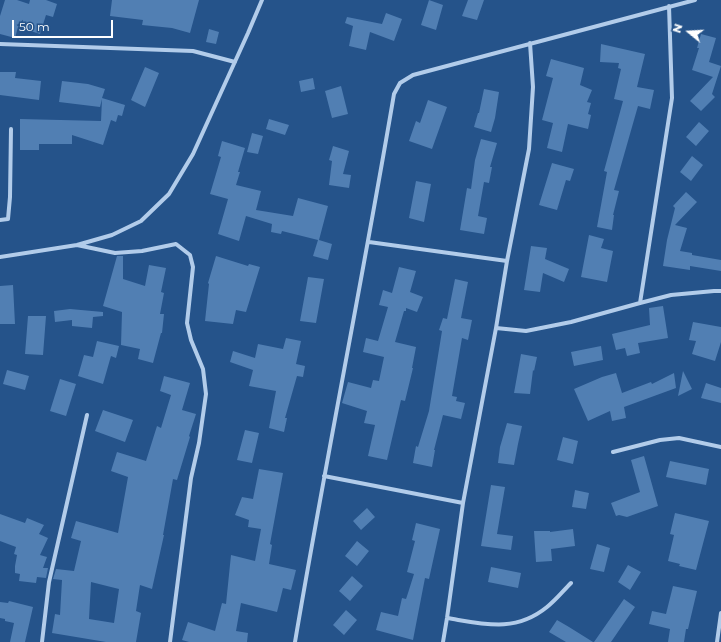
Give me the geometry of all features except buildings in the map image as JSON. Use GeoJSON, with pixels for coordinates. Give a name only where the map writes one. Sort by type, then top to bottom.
{"type":"FeatureCollection","features":[{"type":"Feature","properties":{"kind":"street"},"geometry":{"type":"LineString","coordinates":[[0,257],[77,246],[112,235],[141,221],[169,194],[193,154],[262,0]]}},
{"type":"Feature","properties":{"kind":"street"},"geometry":{"type":"LineString","coordinates":[[295,642],[324,476],[369,242],[394,94],[400,83],[413,75],[695,0]]}},
{"type":"Feature","properties":{"kind":"street"},"geometry":{"type":"LineString","coordinates":[[640,303],[672,98],[669,6]]}},
{"type":"Feature","properties":{"kind":"street"},"geometry":{"type":"LineString","coordinates":[[443,642],[463,503],[529,149],[532,87],[530,43]]}},
{"type":"Feature","properties":{"kind":"street"},"geometry":{"type":"LineString","coordinates":[[0,44],[193,51],[235,62]]}},
{"type":"Feature","properties":{"kind":"street"},"geometry":{"type":"LineString","coordinates":[[0,220],[8,219],[10,206],[10,129]]}},
{"type":"Feature","properties":{"kind":"street"},"geometry":{"type":"LineString","coordinates":[[369,242],[507,261]]}},
{"type":"Feature","properties":{"kind":"street"},"geometry":{"type":"LineString","coordinates":[[77,246],[115,253],[142,251],[176,244],[190,255],[193,267],[187,323],[191,340],[203,369],[206,394],[200,443],[191,478],[170,642]]}},
{"type":"Feature","properties":{"kind":"street"},"geometry":{"type":"LineString","coordinates":[[496,328],[526,331],[571,322],[671,295],[714,291],[721,292]]}},
{"type":"Feature","properties":{"kind":"street"},"geometry":{"type":"LineString","coordinates":[[42,642],[48,582],[86,415]]}},
{"type":"Feature","properties":{"kind":"street"},"geometry":{"type":"LineString","coordinates":[[613,452],[660,440],[679,438],[721,447]]}},
{"type":"Feature","properties":{"kind":"street"},"geometry":{"type":"LineString","coordinates":[[324,476],[463,503]]}},
{"type":"Feature","properties":{"kind":"street"},"geometry":{"type":"LineString","coordinates":[[447,618],[498,626],[525,621],[547,607],[571,583]]}},
{"type":"Feature","properties":{"kind":"street"},"geometry":{"type":"LineString","coordinates":[[717,642],[721,613]]}}]}
